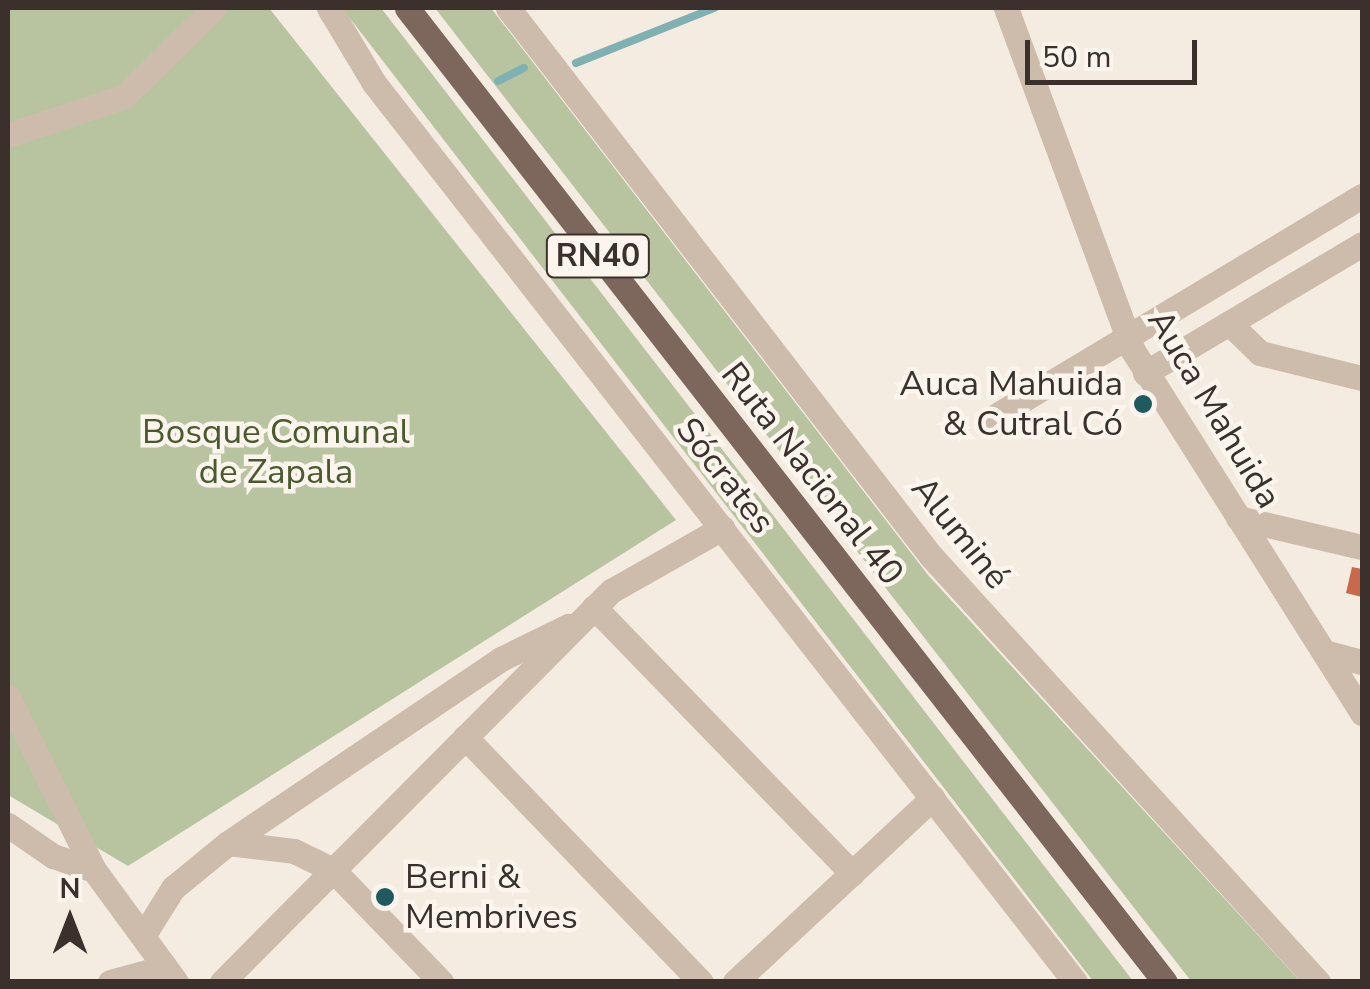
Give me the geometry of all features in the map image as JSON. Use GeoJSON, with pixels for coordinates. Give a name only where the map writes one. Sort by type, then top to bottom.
{"type":"FeatureCollection","features":[{"type":"Feature","properties":{"kind":"main road","name":"Ruta Nacional 40"},"geometry":{"type":"LineString","coordinates":[[407,8],[1165,982]]}},
{"type":"Feature","properties":{"kind":"street"},"geometry":{"type":"LineString","coordinates":[[8,134],[123,97],[214,8]]}},
{"type":"Feature","properties":{"kind":"street","name":"Sócrates"},"geometry":{"type":"LineString","coordinates":[[329,8],[374,83],[1075,982]]}},
{"type":"Feature","properties":{"kind":"street","name":"Aluminé"},"geometry":{"type":"LineString","coordinates":[[508,8],[931,556],[1318,982]]}},
{"type":"Feature","properties":{"kind":"street","name":"Auca Mahuida"},"geometry":{"type":"LineString","coordinates":[[1006,8],[1127,338],[1362,713]]}},
{"type":"Feature","properties":{"kind":"street"},"geometry":{"type":"LineString","coordinates":[[994,417],[1362,196]]}},
{"type":"Feature","properties":{"kind":"street"},"geometry":{"type":"LineString","coordinates":[[1146,373],[1362,244]]}},
{"type":"Feature","properties":{"kind":"street"},"geometry":{"type":"LineString","coordinates":[[1229,323],[1260,353],[1362,378]]}},
{"type":"Feature","properties":{"kind":"street"},"geometry":{"type":"LineString","coordinates":[[1238,518],[1362,547]]}},
{"type":"Feature","properties":{"kind":"street"},"geometry":{"type":"LineString","coordinates":[[222,982],[586,615],[646,566],[722,528]]}},
{"type":"Feature","properties":{"kind":"street"},"geometry":{"type":"LineString","coordinates":[[143,936],[173,888],[228,843],[500,659],[586,615]]}},
{"type":"Feature","properties":{"kind":"street"},"geometry":{"type":"LineString","coordinates":[[586,615],[852,873]]}},
{"type":"Feature","properties":{"kind":"street"},"geometry":{"type":"LineString","coordinates":[[1324,652],[1362,662]]}},
{"type":"Feature","properties":{"kind":"street"},"geometry":{"type":"LineString","coordinates":[[8,697],[94,870],[171,974],[110,982]]}},
{"type":"Feature","properties":{"kind":"street"},"geometry":{"type":"LineString","coordinates":[[465,736],[701,982]]}},
{"type":"Feature","properties":{"kind":"street"},"geometry":{"type":"LineString","coordinates":[[735,982],[932,798]]}},
{"type":"Feature","properties":{"kind":"street"},"geometry":{"type":"LineString","coordinates":[[8,825],[53,856],[94,870]]}},
{"type":"Feature","properties":{"kind":"street"},"geometry":{"type":"LineString","coordinates":[[228,843],[294,852],[333,870],[441,982]]}},
{"type":"Feature","properties":{"kind":"green space","name":"Bosque Comunal de Zapala"},"geometry":{"type":"Polygon","coordinates":[[[8,8],[269,8],[676,520],[128,866],[8,795],[8,8]]]}},
{"type":"Feature","properties":{"kind":"green space"},"geometry":{"type":"Polygon","coordinates":[[[342,8],[381,8],[1133,981],[1093,981],[342,8]]]}},
{"type":"Feature","properties":{"kind":"green space"},"geometry":{"type":"Polygon","coordinates":[[[435,8],[491,8],[928,575],[1300,981],[1191,981],[435,8]]]}},
{"type":"Feature","properties":{"kind":"building"},"geometry":{"type":"Polygon","coordinates":[[[1352,567],[1362,569],[1362,597],[1346,593],[1352,567]]]}},
{"type":"Feature","properties":{"kind":"waterway"},"geometry":{"type":"LineString","coordinates":[[576,63],[714,8]]}},
{"type":"Feature","properties":{"kind":"waterway"},"geometry":{"type":"LineString","coordinates":[[498,81],[524,68]]}},
{"type":"Feature","properties":{"kind":"place","name":"Auca Mahuida & Cutral Có"},"geometry":{"type":"Point","coordinates":[1143,404]}},
{"type":"Feature","properties":{"kind":"place","name":"Berni & Membrives"},"geometry":{"type":"Point","coordinates":[385,897]}}]}
